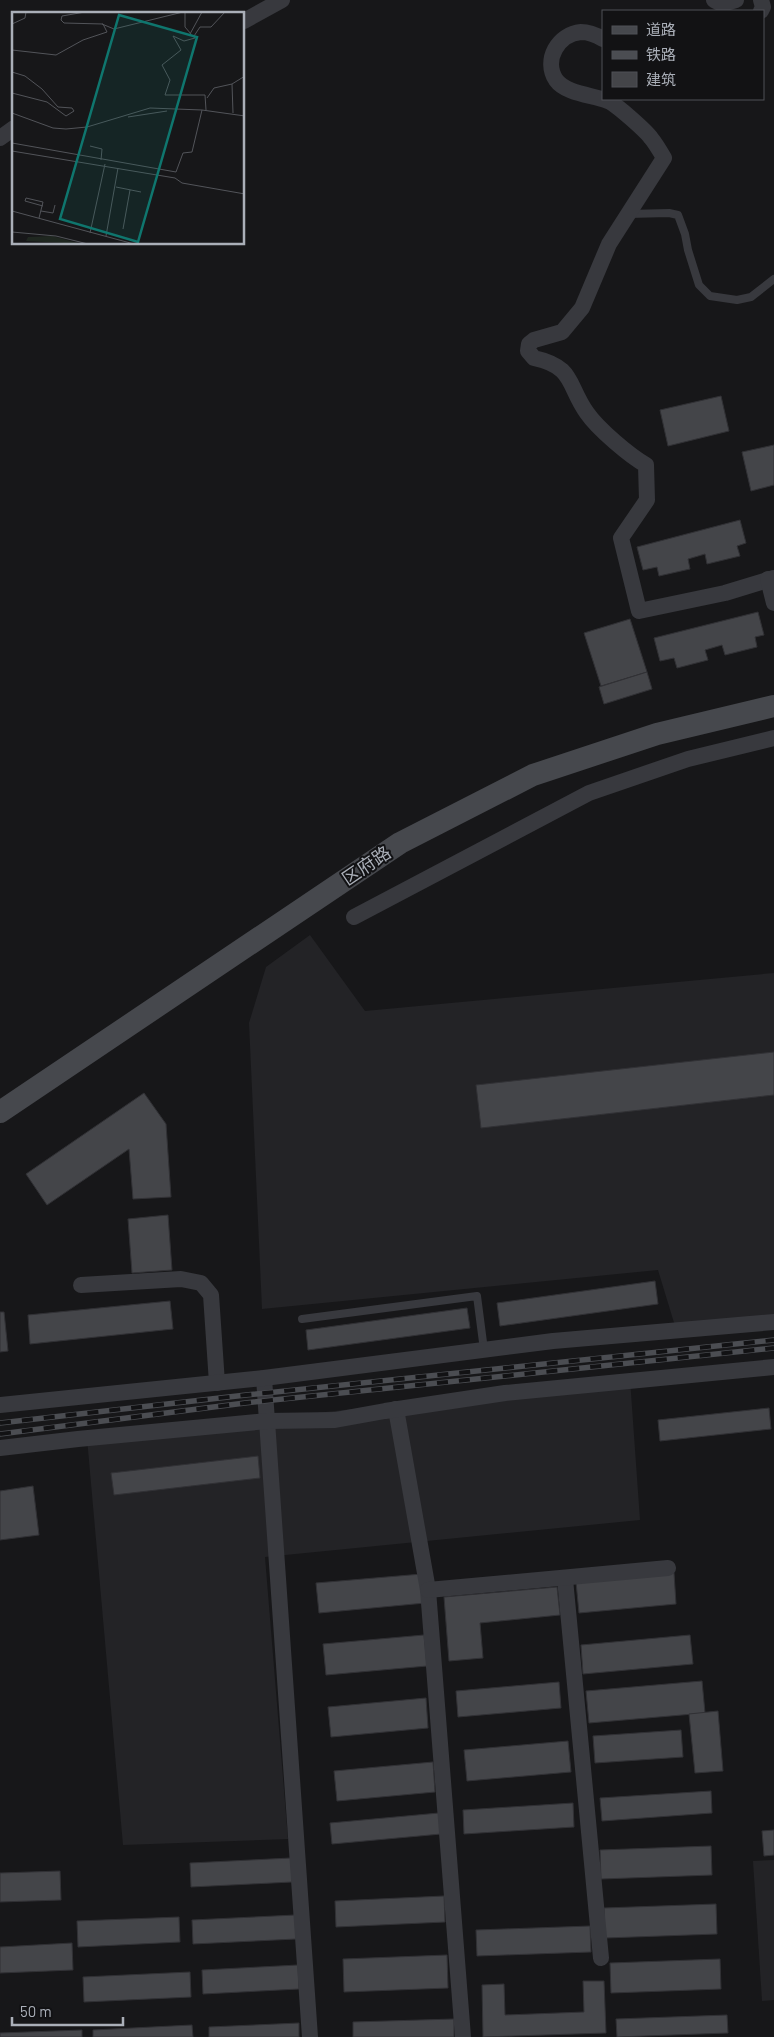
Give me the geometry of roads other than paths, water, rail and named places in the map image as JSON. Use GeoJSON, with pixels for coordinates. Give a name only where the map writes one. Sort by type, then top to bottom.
{"type":"FeatureCollection","features":[{"type":"Feature","properties":{"kind":"main road","name":"区府路"},"geometry":{"type":"LineString","coordinates":[[0,1112],[400,842],[533,775],[657,734],[774,706]]}},
{"type":"Feature","properties":{"kind":"street"},"geometry":{"type":"LineString","coordinates":[[245,20],[282,0]]}},
{"type":"Feature","properties":{"kind":"street"},"geometry":{"type":"LineString","coordinates":[[714,0],[722,4],[736,0]]}},
{"type":"Feature","properties":{"kind":"street"},"geometry":{"type":"LineString","coordinates":[[602,38],[593,33],[582,32],[572,34],[562,39],[552,57],[552,68],[555,78],[561,86],[602,99]]}},
{"type":"Feature","properties":{"kind":"street"},"geometry":{"type":"LineString","coordinates":[[604,100],[610,102],[651,138],[664,158],[609,244],[582,308],[562,332],[531,342],[528,347],[529,354],[534,358],[564,370],[588,414],[632,458],[646,465],[647,500],[621,538],[638,611],[725,593],[771,578],[774,603]]}},
{"type":"Feature","properties":{"kind":"street"},"geometry":{"type":"LineString","coordinates":[[0,138],[12,129]]}},
{"type":"Feature","properties":{"kind":"street"},"geometry":{"type":"LineString","coordinates":[[354,917],[589,793],[688,759],[774,738]]}},
{"type":"Feature","properties":{"kind":"street"},"geometry":{"type":"LineString","coordinates":[[81,1285],[181,1279],[201,1283],[211,1295],[217,1383]]}},
{"type":"Feature","properties":{"kind":"street"},"geometry":{"type":"LineString","coordinates":[[0,1405],[264,1378],[553,1342],[774,1322]]}},
{"type":"Feature","properties":{"kind":"street"},"geometry":{"type":"LineString","coordinates":[[0,1448],[268,1422],[335,1420],[505,1392],[774,1367]]}},
{"type":"Feature","properties":{"kind":"street"},"geometry":{"type":"LineString","coordinates":[[264,1378],[310,2037]]}},
{"type":"Feature","properties":{"kind":"street"},"geometry":{"type":"LineString","coordinates":[[396,1409],[428,1590],[463,2037]]}},
{"type":"Feature","properties":{"kind":"street"},"geometry":{"type":"LineString","coordinates":[[428,1590],[565,1579],[668,1568]]}},
{"type":"Feature","properties":{"kind":"street"},"geometry":{"type":"LineString","coordinates":[[565,1579],[601,1958]]}},
{"type":"Feature","properties":{"kind":"lane"},"geometry":{"type":"LineString","coordinates":[[628,214],[668,213],[678,215],[699,285],[710,296],[737,300],[751,297],[774,279]]}},
{"type":"Feature","properties":{"kind":"lane"},"geometry":{"type":"LineString","coordinates":[[302,1319],[477,1296],[484,1350]]}},
{"type":"Feature","properties":{"kind":"railway"},"geometry":{"type":"LineString","coordinates":[[0,1423],[246,1395],[774,1340]]}},
{"type":"Feature","properties":{"kind":"railway"},"geometry":{"type":"LineString","coordinates":[[0,1434],[245,1403],[774,1348]]}}]}
